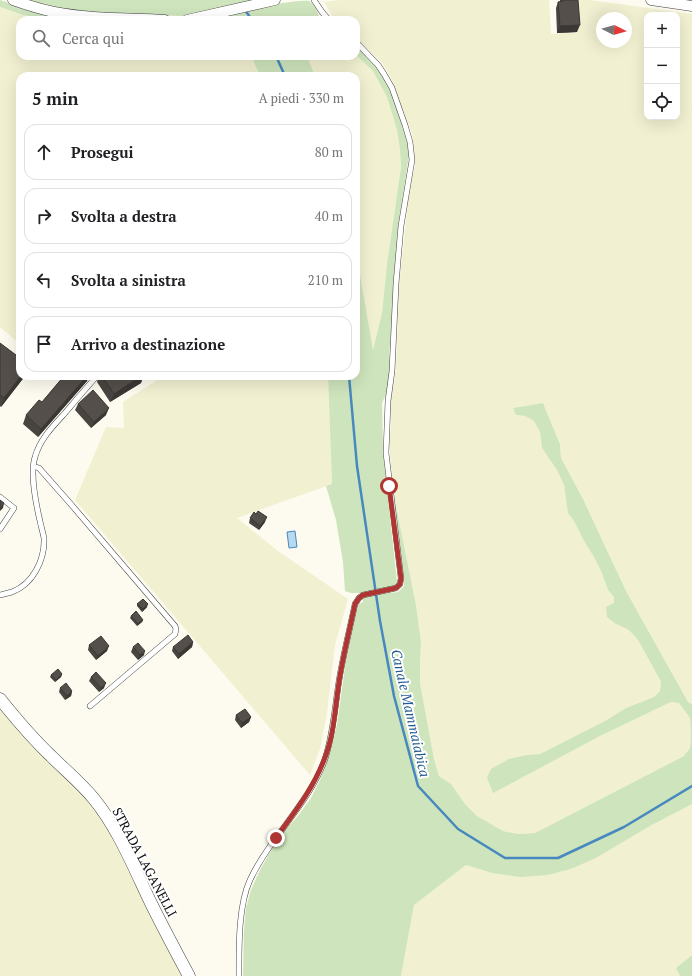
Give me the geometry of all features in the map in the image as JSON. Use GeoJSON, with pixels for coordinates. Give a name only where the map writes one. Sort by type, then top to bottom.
{"type":"FeatureCollection","features":[{"type":"Feature","properties":{"kind":"street"},"geometry":{"type":"LineString","coordinates":[[13,0],[55,12],[95,16]]}},
{"type":"Feature","properties":{"kind":"street"},"geometry":{"type":"LineString","coordinates":[[651,0],[692,6]]}},
{"type":"Feature","properties":{"kind":"street"},"geometry":{"type":"LineString","coordinates":[[207,16],[270,1]]}},
{"type":"Feature","properties":{"kind":"street","name":"STRADA LAGANELLI"},"geometry":{"type":"LineString","coordinates":[[0,699],[22,726],[90,794],[110,821],[189,976]]}},
{"type":"Feature","properties":{"kind":"lane"},"geometry":{"type":"LineString","coordinates":[[314,0],[326,16]]}},
{"type":"Feature","properties":{"kind":"lane"},"geometry":{"type":"LineString","coordinates":[[239,976],[242,909],[250,880],[263,856],[315,781],[325,759],[332,730],[340,674],[355,604],[363,595],[396,588],[400,584],[401,578],[386,452],[388,401],[392,371],[396,284],[401,226],[412,160],[408,136],[392,88],[378,65],[360,46]]}},
{"type":"Feature","properties":{"kind":"lane"},"geometry":{"type":"LineString","coordinates":[[0,595],[12,592],[24,586],[34,574],[40,562],[43,551],[44,537],[38,514],[33,466],[39,445],[48,432],[94,380]]}},
{"type":"Feature","properties":{"kind":"lane"},"geometry":{"type":"LineString","coordinates":[[33,466],[39,468],[69,502],[176,629],[175,634],[90,706]]}},
{"type":"Feature","properties":{"kind":"lane"},"geometry":{"type":"LineString","coordinates":[[0,497],[14,508],[0,529]]}},
{"type":"Feature","properties":{"kind":"green space"},"geometry":{"type":"Polygon","coordinates":[[[0,0],[25,8],[66,16],[29,16],[0,7],[0,0]]]}},
{"type":"Feature","properties":{"kind":"green space"},"geometry":{"type":"Polygon","coordinates":[[[26,0],[264,0],[266,6],[309,1],[315,7],[318,16],[202,16],[201,12],[182,16],[95,13],[53,8],[26,0]]]}},
{"type":"Feature","properties":{"kind":"green space"},"geometry":{"type":"Polygon","coordinates":[[[339,0],[549,0],[551,34],[577,32],[575,0],[590,0],[677,12],[644,12],[644,120],[680,120],[680,12],[692,14],[692,704],[688,702],[626,591],[583,499],[561,458],[560,443],[543,403],[513,408],[516,415],[525,416],[534,420],[540,432],[542,448],[557,470],[564,485],[568,513],[595,559],[608,590],[614,597],[616,624],[629,630],[638,640],[661,683],[660,691],[654,697],[626,708],[605,721],[540,754],[527,755],[487,778],[493,792],[600,736],[671,702],[679,703],[690,718],[690,748],[684,756],[535,833],[518,834],[503,831],[477,816],[465,804],[451,784],[439,776],[434,759],[420,683],[421,642],[416,605],[393,491],[389,439],[391,427],[391,398],[395,378],[397,350],[399,286],[410,184],[415,167],[414,148],[412,134],[390,76],[382,63],[360,42],[360,16],[333,16],[324,2],[339,0]]]}},
{"type":"Feature","properties":{"kind":"green space"},"geometry":{"type":"Polygon","coordinates":[[[0,7],[29,16],[16,16],[16,60],[253,60],[258,72],[16,72],[16,341],[0,328],[0,7]]]}},
{"type":"Feature","properties":{"kind":"green space"},"geometry":{"type":"Polygon","coordinates":[[[360,50],[382,74],[390,89],[401,121],[409,155],[398,227],[389,355],[389,380],[386,394],[382,403],[383,451],[397,582],[396,585],[388,588],[391,593],[398,592],[404,586],[393,491],[416,605],[421,642],[420,683],[434,759],[439,776],[451,784],[465,804],[477,816],[503,831],[518,834],[535,833],[684,756],[690,748],[690,718],[679,703],[671,702],[600,736],[493,793],[487,778],[491,769],[509,759],[540,754],[605,721],[626,708],[654,697],[660,691],[661,682],[638,640],[629,630],[616,624],[607,617],[606,607],[614,603],[614,597],[608,590],[595,559],[568,513],[564,485],[557,470],[542,448],[540,432],[534,421],[525,416],[516,415],[513,408],[543,403],[560,444],[561,458],[583,499],[626,591],[688,702],[692,704],[692,804],[650,826],[596,858],[571,869],[548,875],[520,877],[492,873],[466,865],[414,905],[401,976],[243,976],[246,908],[251,890],[269,854],[282,834],[311,798],[321,778],[337,725],[346,660],[356,610],[359,604],[363,602],[362,593],[351,593],[345,591],[343,562],[336,520],[326,486],[332,484],[328,380],[360,380],[360,274],[373,350],[382,313],[387,264],[401,167],[397,130],[387,97],[373,71],[360,59],[360,50]]]}},
{"type":"Feature","properties":{"kind":"green space"},"geometry":{"type":"Polygon","coordinates":[[[360,59],[373,71],[387,97],[397,130],[401,167],[387,264],[382,313],[373,351],[360,275],[360,72],[313,72],[309,60],[360,60],[360,59]]]}},
{"type":"Feature","properties":{"kind":"green space"},"geometry":{"type":"Polygon","coordinates":[[[253,60],[309,60],[313,72],[258,72],[253,60]]]}},
{"type":"Feature","properties":{"kind":"green space"},"geometry":{"type":"Polygon","coordinates":[[[157,380],[328,380],[332,484],[237,518],[278,551],[348,599],[335,645],[327,713],[320,749],[310,775],[75,500],[106,427],[124,428],[123,402],[157,380]]]}},
{"type":"Feature","properties":{"kind":"green space"},"geometry":{"type":"Polygon","coordinates":[[[0,707],[91,801],[114,839],[133,876],[146,907],[182,976],[0,976],[0,707]]]}},
{"type":"Feature","properties":{"kind":"green space"},"geometry":{"type":"Polygon","coordinates":[[[692,804],[692,955],[676,968],[680,976],[401,976],[414,905],[466,865],[492,873],[548,875],[571,869],[596,858],[650,826],[692,804]]]}},
{"type":"Feature","properties":{"kind":"green space"},"geometry":{"type":"Polygon","coordinates":[[[692,955],[692,976],[680,976],[676,968],[692,955]]]}},
{"type":"Feature","properties":{"kind":"water"},"geometry":{"type":"Polygon","coordinates":[[[295,531],[297,547],[289,548],[287,532],[295,531]]]}},
{"type":"Feature","properties":{"kind":"building"},"geometry":{"type":"Polygon","coordinates":[[[563,0],[578,0],[580,25],[560,26],[558,2],[563,0]]]}},
{"type":"Feature","properties":{"kind":"building"},"geometry":{"type":"Polygon","coordinates":[[[0,343],[16,355],[16,380],[18,380],[4,398],[0,395],[0,343]]]}},
{"type":"Feature","properties":{"kind":"building"},"geometry":{"type":"Polygon","coordinates":[[[61,380],[84,380],[41,429],[26,415],[39,400],[42,402],[61,380]]]}},
{"type":"Feature","properties":{"kind":"building"},"geometry":{"type":"Polygon","coordinates":[[[105,380],[135,380],[114,394],[105,380]]]}},
{"type":"Feature","properties":{"kind":"building"},"geometry":{"type":"Polygon","coordinates":[[[93,390],[109,408],[94,422],[78,404],[93,390]]]}},
{"type":"Feature","properties":{"kind":"building"},"geometry":{"type":"Polygon","coordinates":[[[0,500],[4,503],[0,509],[0,500]]]}},
{"type":"Feature","properties":{"kind":"building"},"geometry":{"type":"Polygon","coordinates":[[[258,511],[267,517],[260,526],[250,518],[254,512],[256,514],[258,511]]]}},
{"type":"Feature","properties":{"kind":"building"},"geometry":{"type":"Polygon","coordinates":[[[143,599],[148,604],[143,609],[137,604],[143,599]]]}},
{"type":"Feature","properties":{"kind":"building"},"geometry":{"type":"Polygon","coordinates":[[[136,611],[143,620],[138,624],[131,616],[136,611]]]}},
{"type":"Feature","properties":{"kind":"building"},"geometry":{"type":"Polygon","coordinates":[[[188,635],[193,642],[179,654],[173,647],[188,635]]]}},
{"type":"Feature","properties":{"kind":"building"},"geometry":{"type":"Polygon","coordinates":[[[101,636],[109,646],[98,656],[89,645],[101,636]]]}},
{"type":"Feature","properties":{"kind":"building"},"geometry":{"type":"Polygon","coordinates":[[[138,643],[145,651],[140,655],[133,647],[138,643]]]}},
{"type":"Feature","properties":{"kind":"building"},"geometry":{"type":"Polygon","coordinates":[[[58,669],[62,674],[56,680],[51,675],[58,669]]]}},
{"type":"Feature","properties":{"kind":"building"},"geometry":{"type":"Polygon","coordinates":[[[96,672],[106,683],[101,688],[91,677],[96,672]]]}},
{"type":"Feature","properties":{"kind":"building"},"geometry":{"type":"Polygon","coordinates":[[[66,683],[72,691],[67,696],[60,688],[66,683]]]}},
{"type":"Feature","properties":{"kind":"building"},"geometry":{"type":"Polygon","coordinates":[[[245,709],[251,717],[242,723],[236,715],[245,709]]]}},
{"type":"Feature","properties":{"kind":"waterway","name":"Canale Mammaiabica"},"geometry":{"type":"LineString","coordinates":[[245,10],[249,16]]}},
{"type":"Feature","properties":{"kind":"waterway","name":"Canale Mammaiabica"},"geometry":{"type":"LineString","coordinates":[[278,60],[283,72]]}},
{"type":"Feature","properties":{"kind":"waterway","name":"Canale Mammaiabica"},"geometry":{"type":"LineString","coordinates":[[349,380],[357,466],[380,621],[394,696],[418,786],[458,829],[505,858],[558,858],[624,827],[692,786]]}},
{"type":"Feature","properties":{"kind":"route"},"geometry":{"type":"LineString","coordinates":[[276,838],[315,781],[325,759],[332,730],[340,674],[355,604],[363,595],[396,588],[400,584],[401,578],[389,486]]}}]}
